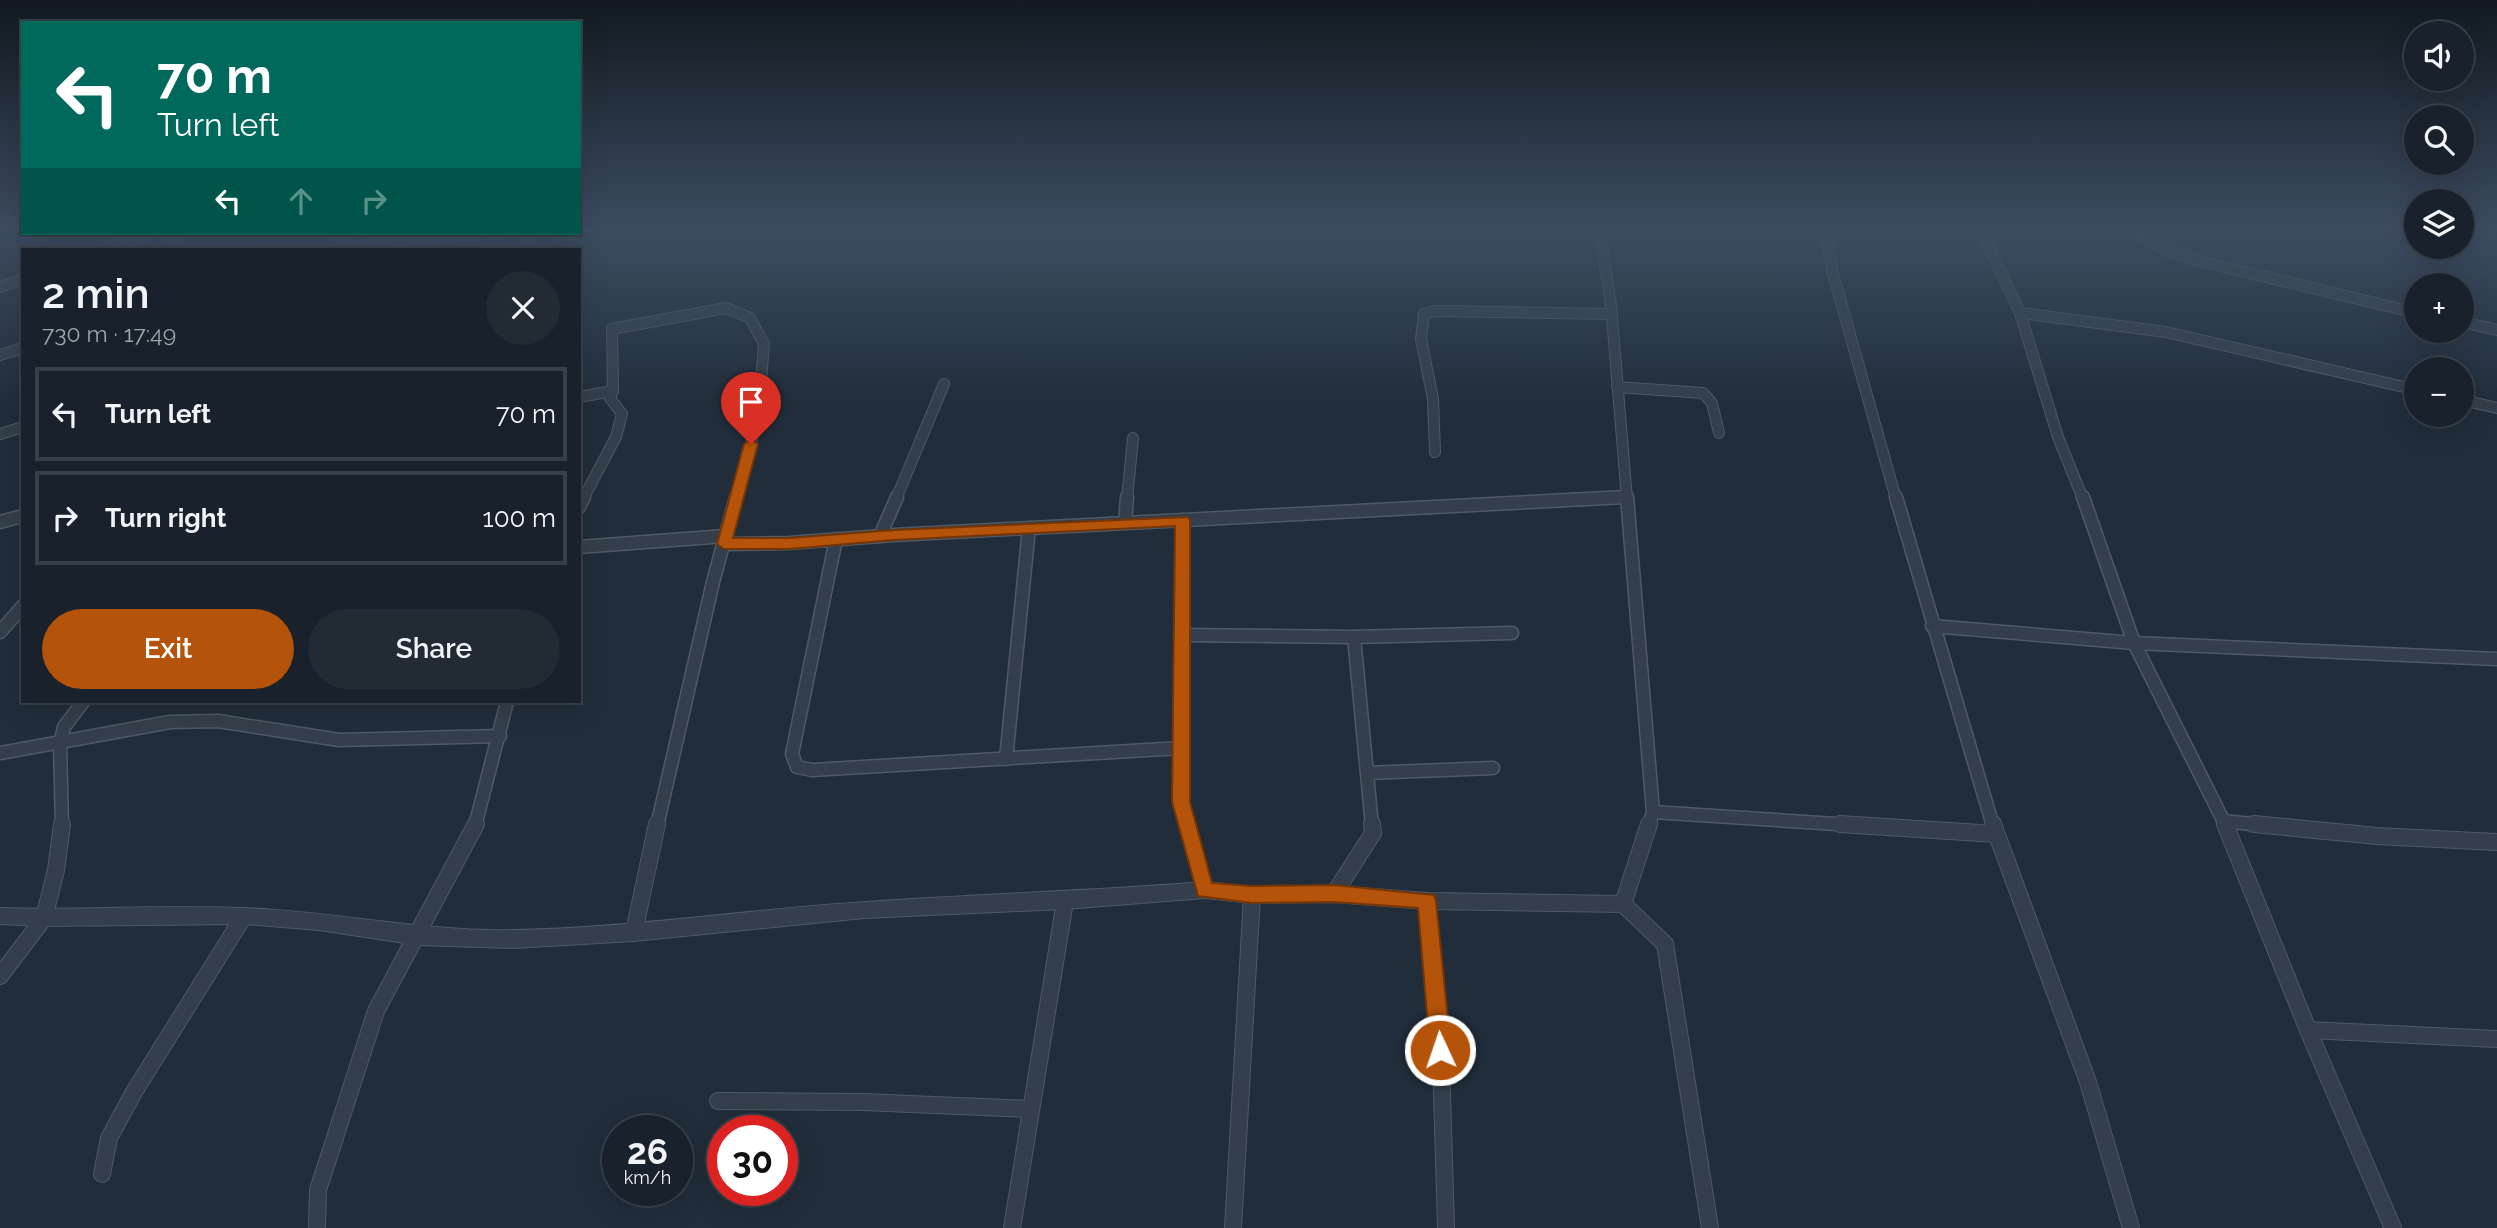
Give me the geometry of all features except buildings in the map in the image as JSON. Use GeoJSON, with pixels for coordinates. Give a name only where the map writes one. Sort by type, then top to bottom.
{"type":"FeatureCollection","features":[{"type":"Feature","properties":{"kind":"street"},"geometry":{"type":"LineString","coordinates":[[1608,289],[1653,812],[1623,904]]}},
{"type":"Feature","properties":{"kind":"street"},"geometry":{"type":"LineString","coordinates":[[1837,289],[1932,626],[1996,834],[2088,1082],[2131,1228]]}},
{"type":"Feature","properties":{"kind":"street"},"geometry":{"type":"LineString","coordinates":[[2009,289],[2020,313],[2058,437],[2095,527],[2134,643],[2223,821],[2253,889],[2308,1030],[2393,1228]]}},
{"type":"Feature","properties":{"kind":"street"},"geometry":{"type":"LineString","coordinates":[[2318,289],[2404,310]]}},
{"type":"Feature","properties":{"kind":"street"},"geometry":{"type":"LineString","coordinates":[[581,504],[616,437],[622,414],[610,398],[613,391],[612,329],[680,316],[702,316],[726,309],[750,318],[764,344],[760,393],[751,444],[670,763],[634,932]]}},
{"type":"Feature","properties":{"kind":"street"},"geometry":{"type":"LineString","coordinates":[[1435,452],[1433,399],[1421,339],[1424,314],[1435,311],[1611,314]]}},
{"type":"Feature","properties":{"kind":"street"},"geometry":{"type":"LineString","coordinates":[[2020,313],[2166,332],[2404,387]]}},
{"type":"Feature","properties":{"kind":"street"},"geometry":{"type":"LineString","coordinates":[[2474,325],[2497,330]]}},
{"type":"Feature","properties":{"kind":"street"},"geometry":{"type":"LineString","coordinates":[[0,355],[21,349]]}},
{"type":"Feature","properties":{"kind":"street"},"geometry":{"type":"LineString","coordinates":[[880,536],[944,384]]}},
{"type":"Feature","properties":{"kind":"street"},"geometry":{"type":"LineString","coordinates":[[1617,387],[1703,393],[1712,403],[1720,433]]}},
{"type":"Feature","properties":{"kind":"street"},"geometry":{"type":"LineString","coordinates":[[581,397],[613,391]]}},
{"type":"Feature","properties":{"kind":"street"},"geometry":{"type":"LineString","coordinates":[[2474,403],[2497,408]]}},
{"type":"Feature","properties":{"kind":"street"},"geometry":{"type":"LineString","coordinates":[[0,434],[21,428]]}},
{"type":"Feature","properties":{"kind":"street"},"geometry":{"type":"LineString","coordinates":[[1125,523],[1133,438]]}},
{"type":"Feature","properties":{"kind":"street"},"geometry":{"type":"LineString","coordinates":[[581,547],[725,540],[836,540],[1626,497]]}},
{"type":"Feature","properties":{"kind":"street"},"geometry":{"type":"LineString","coordinates":[[0,522],[21,517]]}},
{"type":"Feature","properties":{"kind":"street"},"geometry":{"type":"LineString","coordinates":[[1182,520],[1181,802],[1205,890]]}},
{"type":"Feature","properties":{"kind":"street"},"geometry":{"type":"LineString","coordinates":[[1006,759],[1029,528]]}},
{"type":"Feature","properties":{"kind":"street"},"geometry":{"type":"LineString","coordinates":[[836,540],[792,754],[797,766],[812,770],[1181,748]]}},
{"type":"Feature","properties":{"kind":"street"},"geometry":{"type":"LineString","coordinates":[[0,632],[21,608]]}},
{"type":"Feature","properties":{"kind":"street"},"geometry":{"type":"LineString","coordinates":[[1932,626],[2134,643],[2497,659]]}},
{"type":"Feature","properties":{"kind":"street"},"geometry":{"type":"LineString","coordinates":[[1182,635],[1354,637],[1512,633]]}},
{"type":"Feature","properties":{"kind":"street"},"geometry":{"type":"LineString","coordinates":[[1334,894],[1373,833],[1354,637]]}},
{"type":"Feature","properties":{"kind":"street"},"geometry":{"type":"LineString","coordinates":[[0,976],[44,918],[56,870],[63,819],[60,744],[64,727],[82,703]]}},
{"type":"Feature","properties":{"kind":"street"},"geometry":{"type":"LineString","coordinates":[[317,1228],[318,1189],[376,1011],[474,830],[507,703]]}},
{"type":"Feature","properties":{"kind":"street"},"geometry":{"type":"LineString","coordinates":[[0,753],[170,722],[218,721],[339,740],[500,736]]}},
{"type":"Feature","properties":{"kind":"street"},"geometry":{"type":"LineString","coordinates":[[1367,773],[1493,768]]}},
{"type":"Feature","properties":{"kind":"street"},"geometry":{"type":"LineString","coordinates":[[1653,812],[1996,834]]}},
{"type":"Feature","properties":{"kind":"street"},"geometry":{"type":"LineString","coordinates":[[2223,821],[2377,836],[2497,842]]}},
{"type":"Feature","properties":{"kind":"street"},"geometry":{"type":"LineString","coordinates":[[0,916],[244,916],[319,922],[418,936],[514,939],[634,932],[864,910],[1065,901],[1205,890],[1252,895],[1334,894],[1427,901],[1623,904],[1665,944],[1710,1228]]}},
{"type":"Feature","properties":{"kind":"street"},"geometry":{"type":"LineString","coordinates":[[1233,1228],[1252,895]]}},
{"type":"Feature","properties":{"kind":"street"},"geometry":{"type":"LineString","coordinates":[[1012,1228],[1065,901]]}},
{"type":"Feature","properties":{"kind":"street"},"geometry":{"type":"LineString","coordinates":[[1427,901],[1440,1025],[1446,1228]]}},
{"type":"Feature","properties":{"kind":"street"},"geometry":{"type":"LineString","coordinates":[[102,1174],[109,1138],[128,1103],[244,916]]}},
{"type":"Feature","properties":{"kind":"street"},"geometry":{"type":"LineString","coordinates":[[2308,1030],[2497,1039]]}},
{"type":"Feature","properties":{"kind":"street"},"geometry":{"type":"LineString","coordinates":[[718,1101],[863,1102],[1031,1109]]}},
{"type":"Feature","properties":{"kind":"route"},"geometry":{"type":"LineString","coordinates":[[751,444],[724,544],[789,543],[1182,520],[1181,802],[1205,890],[1252,895],[1334,894],[1427,901],[1440,1025],[1440,1050]]}}]}
